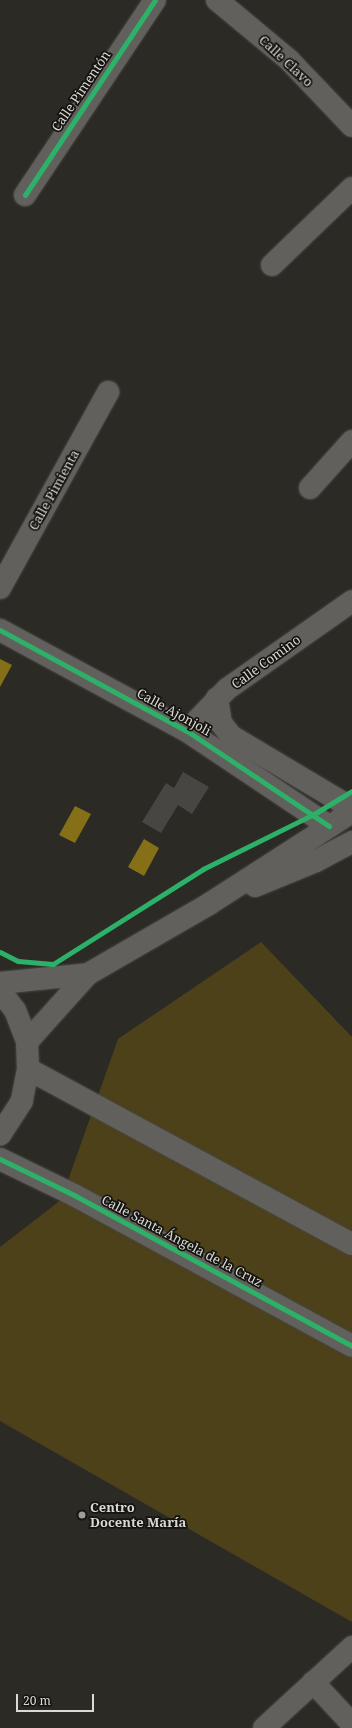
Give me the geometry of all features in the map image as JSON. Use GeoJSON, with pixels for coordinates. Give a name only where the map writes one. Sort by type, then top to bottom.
{"type":"FeatureCollection","features":[{"type":"Feature","properties":{"kind":"street","name":"Calle Pimentón"},"geometry":{"type":"LineString","coordinates":[[25,195],[155,0]]}},
{"type":"Feature","properties":{"kind":"street","name":"Calle Clavo"},"geometry":{"type":"LineString","coordinates":[[217,0],[288,60],[352,126]]}},
{"type":"Feature","properties":{"kind":"street"},"geometry":{"type":"LineString","coordinates":[[272,265],[352,188]]}},
{"type":"Feature","properties":{"kind":"street","name":"Calle Pimienta"},"geometry":{"type":"LineString","coordinates":[[0,588],[108,392]]}},
{"type":"Feature","properties":{"kind":"street"},"geometry":{"type":"LineString","coordinates":[[310,488],[352,441]]}},
{"type":"Feature","properties":{"kind":"street","name":"Calle Comino"},"geometry":{"type":"LineString","coordinates":[[187,731],[217,698],[352,601]]}},
{"type":"Feature","properties":{"kind":"street","name":"Calle Ajonjoli"},"geometry":{"type":"LineString","coordinates":[[0,630],[187,731],[329,826]]}},
{"type":"Feature","properties":{"kind":"street","name":"Calle Ajonjoli"},"geometry":{"type":"LineString","coordinates":[[217,698],[221,723],[231,736],[352,808]]}},
{"type":"Feature","properties":{"kind":"street"},"geometry":{"type":"LineString","coordinates":[[26,1042],[88,974],[209,904],[352,812]]}},
{"type":"Feature","properties":{"kind":"street"},"geometry":{"type":"LineString","coordinates":[[209,904],[316,861],[351,843]]}},
{"type":"Feature","properties":{"kind":"street"},"geometry":{"type":"LineString","coordinates":[[0,983],[88,974]]}},
{"type":"Feature","properties":{"kind":"street"},"geometry":{"type":"LineString","coordinates":[[0,991],[15,1010],[26,1042],[28,1069],[22,1101],[0,1135]]}},
{"type":"Feature","properties":{"kind":"street"},"geometry":{"type":"LineString","coordinates":[[28,1069],[352,1244]]}},
{"type":"Feature","properties":{"kind":"street","name":"Calle Santa Ángela de la Cruz"},"geometry":{"type":"LineString","coordinates":[[0,1159],[74,1195],[352,1346]]}},
{"type":"Feature","properties":{"kind":"street"},"geometry":{"type":"LineString","coordinates":[[264,1728],[352,1647]]}},
{"type":"Feature","properties":{"kind":"street"},"geometry":{"type":"LineString","coordinates":[[313,1682],[352,1724]]}},
{"type":"Feature","properties":{"kind":"shaded area"},"geometry":{"type":"Polygon","coordinates":[[[0,659],[12,665],[0,687],[0,659]]]}},
{"type":"Feature","properties":{"kind":"shaded area"},"geometry":{"type":"Polygon","coordinates":[[[75,806],[91,814],[75,843],[59,835],[75,806]]]}},
{"type":"Feature","properties":{"kind":"shaded area"},"geometry":{"type":"Polygon","coordinates":[[[144,839],[159,848],[144,876],[128,867],[144,839]]]}},
{"type":"Feature","properties":{"kind":"shaded area"},"geometry":{"type":"Polygon","coordinates":[[[261,942],[352,1037],[352,1622],[0,1421],[0,1247],[61,1200],[118,1039],[261,942]]]}},
{"type":"Feature","properties":{"kind":"building"},"geometry":{"type":"Polygon","coordinates":[[[183,772],[209,787],[192,814],[178,805],[161,833],[142,822],[166,783],[174,788],[183,772]]]}},
{"type":"Feature","properties":{"kind":"cycle path"},"geometry":{"type":"LineString","coordinates":[[25,195],[155,0]]}},
{"type":"Feature","properties":{"kind":"cycle path"},"geometry":{"type":"LineString","coordinates":[[0,630],[187,731],[329,826]]}},
{"type":"Feature","properties":{"kind":"cycle path"},"geometry":{"type":"LineString","coordinates":[[0,952],[18,961],[53,964],[203,869],[314,814],[352,791]]}},
{"type":"Feature","properties":{"kind":"cycle path"},"geometry":{"type":"LineString","coordinates":[[0,1159],[74,1195],[352,1346]]}},
{"type":"Feature","properties":{"kind":"place","name":"Centro Docente María"},"geometry":{"type":"Point","coordinates":[82,1515]}}]}
